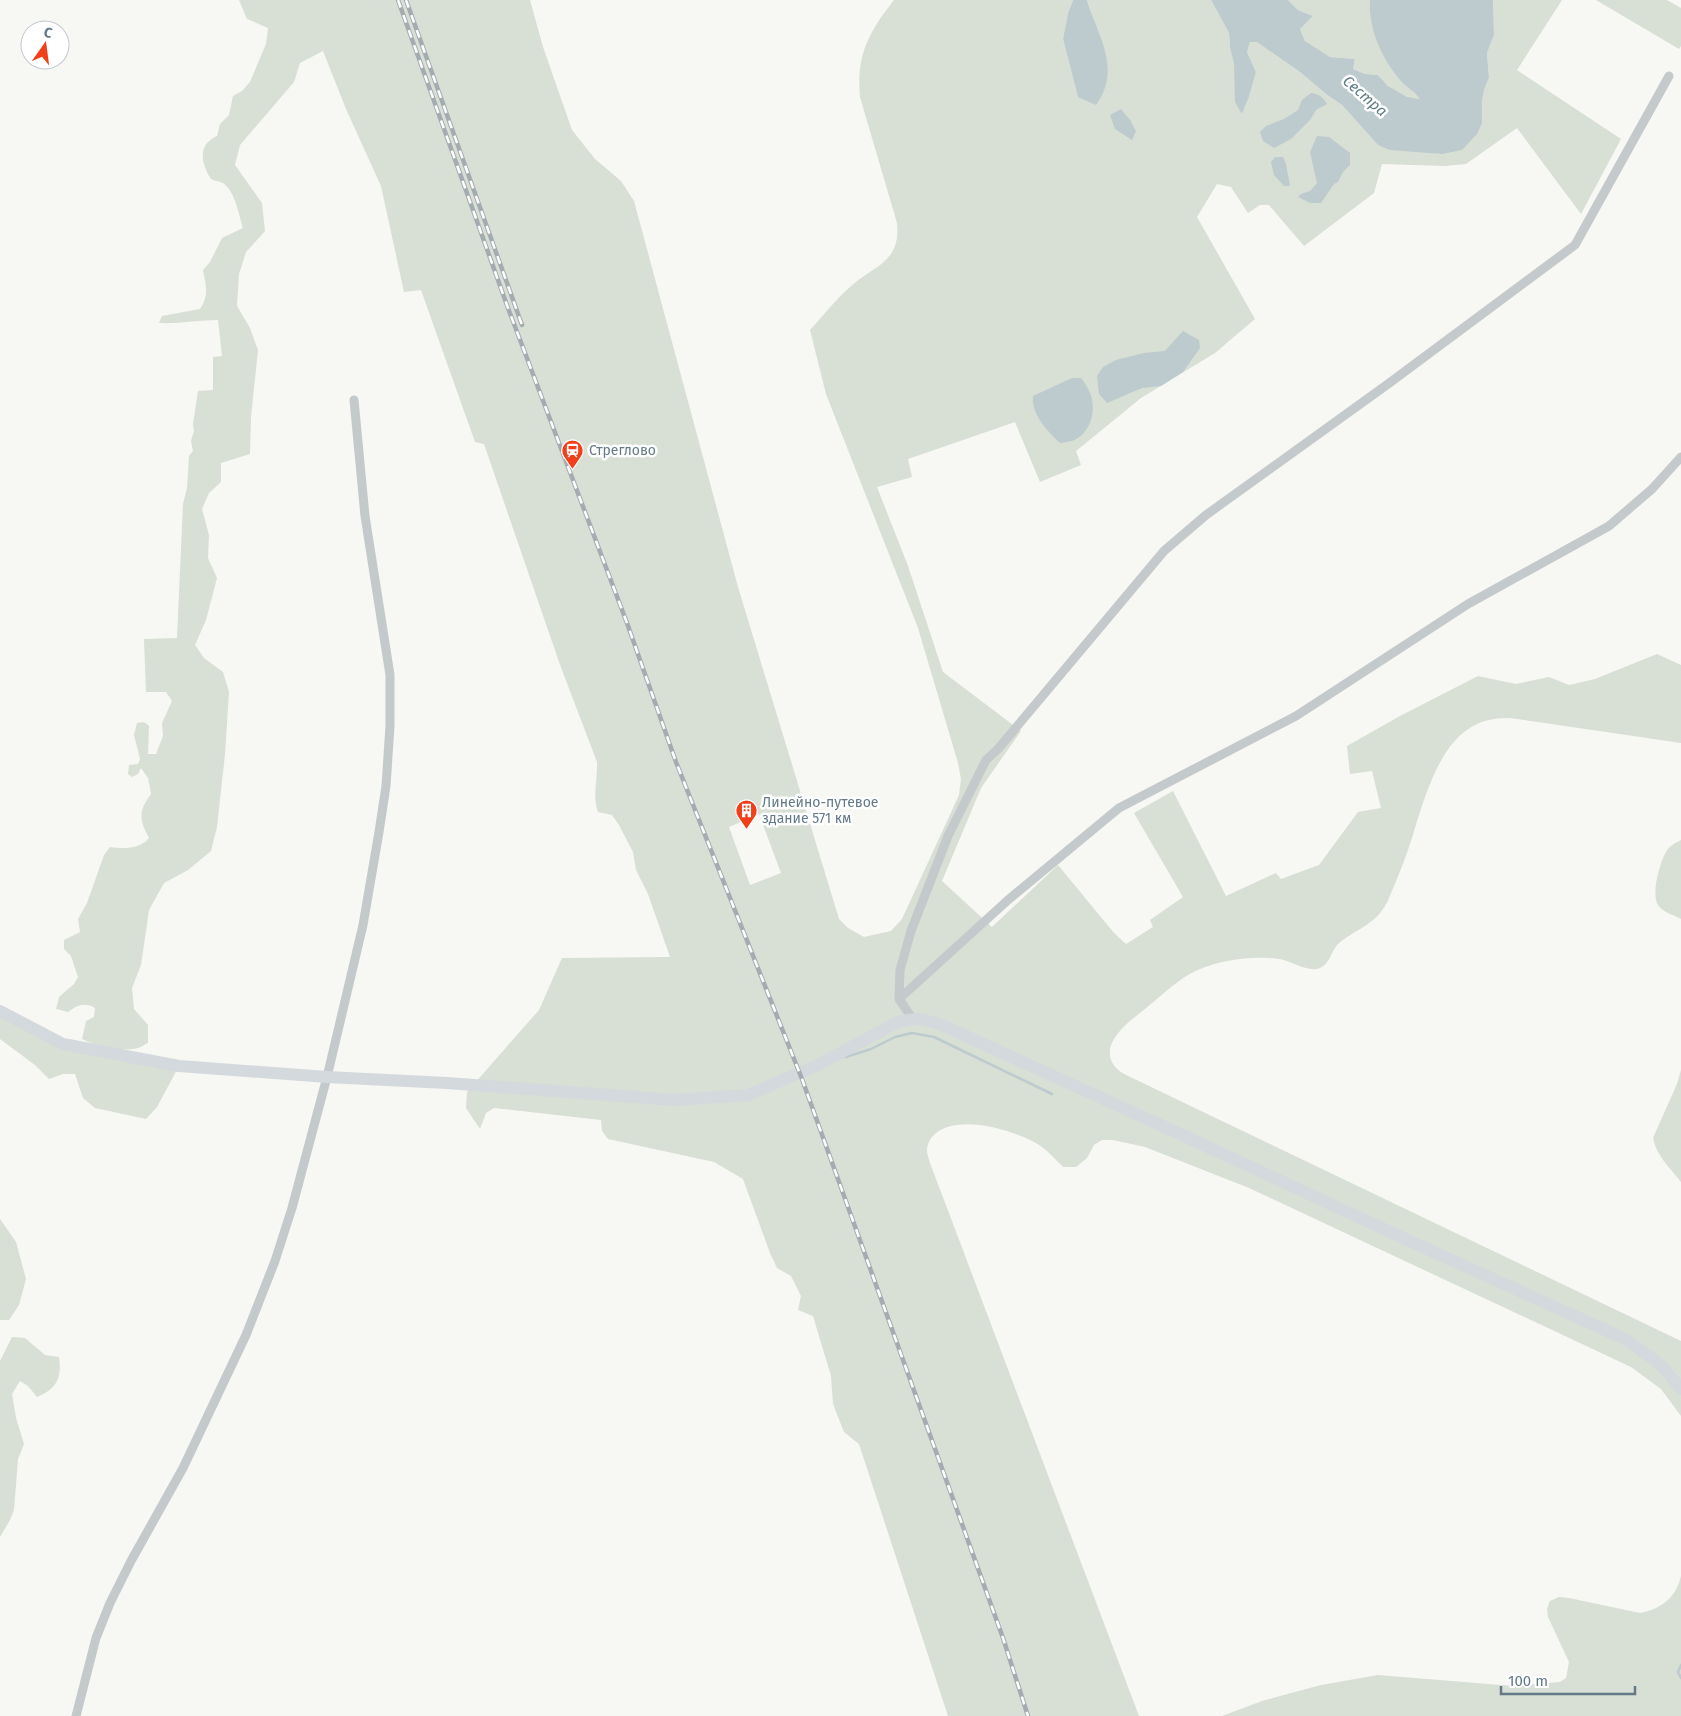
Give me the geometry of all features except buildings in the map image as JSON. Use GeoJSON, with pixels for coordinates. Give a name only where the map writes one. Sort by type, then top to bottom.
{"type":"FeatureCollection","features":[{"type":"Feature","properties":{"kind":"street"},"geometry":{"type":"LineString","coordinates":[[912,1018],[899,999],[900,970],[911,931],[948,836],[986,760],[998,749],[1164,551],[1206,515],[1404,372],[1575,245],[1668,76]]}},
{"type":"Feature","properties":{"kind":"street"},"geometry":{"type":"LineString","coordinates":[[76,1716],[96,1638],[110,1603],[131,1561],[183,1468],[246,1335],[267,1280],[292,1208],[327,1077],[363,925],[380,832],[386,786],[390,726],[390,675],[365,516],[354,400]]}},
{"type":"Feature","properties":{"kind":"street"},"geometry":{"type":"LineString","coordinates":[[899,999],[1008,900],[1119,808],[1296,716],[1468,604],[1609,526],[1652,489],[1681,457]]}},
{"type":"Feature","properties":{"kind":"street"},"geometry":{"type":"LineString","coordinates":[[0,1011],[63,1044],[179,1066],[675,1100],[748,1094],[816,1066],[898,1022],[912,1018],[923,1019],[942,1025],[1401,1238],[1625,1339],[1660,1365],[1681,1389]]}},
{"type":"Feature","properties":{"kind":"shaded area"},"geometry":{"type":"Polygon","coordinates":[[[239,0],[530,0],[543,47],[572,130],[595,159],[621,181],[634,201],[738,587],[839,919],[848,928],[864,937],[891,931],[902,919],[959,795],[961,779],[918,628],[826,394],[810,330],[845,292],[884,262],[895,247],[897,223],[860,97],[859,82],[862,56],[866,45],[885,12],[894,0],[1073,0],[1068,13],[1063,39],[1078,97],[1093,18],[1087,0],[1211,0],[1229,33],[1242,114],[1256,72],[1247,52],[1250,42],[1258,42],[1342,105],[1378,145],[1442,154],[1482,123],[1482,102],[1489,78],[1487,53],[1494,35],[1493,0],[1562,0],[1517,70],[1621,139],[1581,214],[1517,128],[1466,164],[1445,166],[1382,164],[1374,193],[1304,246],[1269,205],[1260,205],[1248,213],[1231,187],[1217,184],[1197,217],[1255,319],[1215,353],[1141,398],[1076,451],[1081,465],[1040,482],[1015,422],[908,459],[912,477],[877,487],[908,566],[943,672],[1021,731],[981,788],[942,881],[992,927],[1058,865],[1114,933],[1126,944],[1153,927],[1150,920],[1183,897],[1134,813],[1173,791],[1226,896],[1276,873],[1281,879],[1319,865],[1358,812],[1381,808],[1372,771],[1350,774],[1347,746],[1478,676],[1516,684],[1549,677],[1569,685],[1595,679],[1657,654],[1681,665],[1681,743],[1510,718],[1485,721],[1465,731],[1454,741],[1438,766],[1421,808],[1407,854],[1386,904],[1380,913],[1369,923],[1338,944],[1323,966],[1310,969],[1280,959],[1245,958],[1221,962],[1198,970],[1177,982],[1133,1018],[1117,1034],[1111,1044],[1110,1054],[1113,1064],[1124,1074],[1681,1341],[1681,1416],[1661,1389],[1631,1367],[1249,1188],[1145,1147],[1113,1140],[1102,1140],[1094,1145],[1087,1158],[1076,1167],[1063,1167],[1050,1153],[1038,1144],[1012,1132],[970,1124],[945,1128],[935,1134],[929,1142],[927,1151],[930,1163],[1139,1716],[948,1716],[859,1444],[844,1432],[833,1404],[831,1376],[813,1316],[798,1310],[801,1296],[791,1276],[777,1268],[743,1179],[714,1162],[608,1139],[602,1131],[601,1120],[494,1108],[486,1113],[480,1129],[466,1108],[467,1092],[539,1010],[562,958],[670,957],[648,894],[636,870],[633,852],[612,815],[598,812],[595,793],[597,762],[559,662],[484,444],[475,442],[421,290],[404,292],[381,186],[346,109],[323,51],[300,63],[294,82],[240,145],[235,165],[262,203],[265,231],[246,252],[239,274],[237,306],[250,328],[258,350],[251,417],[250,454],[221,463],[221,482],[209,493],[202,509],[209,535],[208,558],[217,578],[206,620],[195,645],[204,658],[223,672],[229,692],[225,754],[217,827],[211,851],[188,870],[164,883],[149,910],[141,965],[132,988],[134,1009],[148,1025],[148,1043],[135,1049],[114,1049],[82,1039],[86,1021],[94,1017],[95,1008],[84,1005],[68,1012],[56,1009],[59,997],[74,984],[78,977],[71,956],[64,949],[64,940],[80,932],[78,919],[87,903],[104,855],[110,847],[126,848],[137,846],[146,842],[149,838],[143,826],[141,816],[151,794],[148,778],[141,768],[138,774],[132,777],[128,774],[129,765],[138,764],[140,759],[134,735],[137,723],[144,722],[149,726],[148,754],[156,754],[163,736],[162,723],[172,701],[166,692],[146,692],[144,639],[177,638],[183,504],[187,488],[189,456],[193,451],[191,441],[194,431],[193,424],[198,391],[213,390],[213,357],[222,356],[218,320],[159,323],[162,316],[200,309],[206,295],[203,270],[210,262],[222,238],[243,228],[231,192],[223,183],[211,179],[203,161],[203,155],[206,144],[217,136],[220,124],[229,115],[233,96],[242,91],[250,82],[266,44],[268,28],[247,19],[239,0]],[[759,814],[729,827],[750,885],[781,873],[759,814]]]}},
{"type":"Feature","properties":{"kind":"shaded area"},"geometry":{"type":"Polygon","coordinates":[[[1288,0],[1370,0],[1403,82],[1421,99],[1407,98],[1388,86],[1378,75],[1365,74],[1353,69],[1355,59],[1330,57],[1305,41],[1300,29],[1313,16],[1298,10],[1288,0]]]}},
{"type":"Feature","properties":{"kind":"shaded area"},"geometry":{"type":"Polygon","coordinates":[[[1596,0],[1667,0],[1681,8],[1681,46],[1679,49],[1596,0]]]}},
{"type":"Feature","properties":{"kind":"shaded area"},"geometry":{"type":"Polygon","coordinates":[[[1681,840],[1681,919],[1658,905],[1655,893],[1659,870],[1667,850],[1670,846],[1681,840]]]}},
{"type":"Feature","properties":{"kind":"shaded area"},"geometry":{"type":"Polygon","coordinates":[[[0,1011],[63,1044],[179,1066],[157,1107],[146,1119],[95,1108],[83,1098],[75,1074],[63,1074],[49,1079],[35,1065],[0,1039],[0,1011]]]}},
{"type":"Feature","properties":{"kind":"shaded area"},"geometry":{"type":"Polygon","coordinates":[[[1681,1070],[1681,1182],[1660,1156],[1653,1138],[1677,1084],[1681,1070]]]}},
{"type":"Feature","properties":{"kind":"shaded area"},"geometry":{"type":"Polygon","coordinates":[[[0,1219],[16,1242],[26,1279],[19,1305],[9,1320],[0,1320],[0,1219]]]}},
{"type":"Feature","properties":{"kind":"shaded area"},"geometry":{"type":"Polygon","coordinates":[[[12,1337],[25,1338],[45,1355],[59,1357],[60,1371],[57,1382],[44,1394],[37,1397],[28,1386],[20,1381],[12,1394],[16,1418],[24,1444],[18,1459],[14,1510],[0,1537],[0,1361],[12,1337]]]}},
{"type":"Feature","properties":{"kind":"shaded area"},"geometry":{"type":"Polygon","coordinates":[[[1681,1576],[1681,1716],[1222,1716],[1262,1701],[1321,1685],[1378,1675],[1513,1686],[1560,1682],[1566,1678],[1569,1662],[1548,1617],[1547,1609],[1550,1601],[1559,1597],[1569,1598],[1640,1613],[1655,1609],[1666,1601],[1679,1584],[1681,1576]]]}},
{"type":"Feature","properties":{"kind":"water"},"geometry":{"type":"Polygon","coordinates":[[[1073,0],[1087,0],[1105,52],[1107,78],[1104,91],[1096,105],[1078,97],[1063,39],[1068,13],[1073,0]]]}},
{"type":"Feature","properties":{"kind":"water","name":"Сестра"},"geometry":{"type":"Polygon","coordinates":[[[1211,0],[1288,0],[1298,10],[1313,16],[1300,29],[1305,41],[1330,57],[1355,59],[1353,69],[1365,74],[1378,75],[1388,86],[1407,97],[1420,99],[1396,75],[1383,55],[1374,33],[1370,0],[1493,0],[1494,35],[1487,53],[1489,78],[1482,102],[1482,123],[1477,134],[1462,150],[1442,154],[1390,150],[1378,145],[1342,105],[1300,72],[1257,42],[1250,42],[1247,52],[1256,72],[1242,114],[1235,102],[1234,64],[1229,33],[1211,0]]]}},
{"type":"Feature","properties":{"kind":"water"},"geometry":{"type":"Polygon","coordinates":[[[1311,93],[1320,96],[1327,104],[1316,110],[1310,120],[1291,139],[1274,148],[1263,141],[1260,132],[1266,126],[1284,119],[1298,110],[1302,100],[1311,93]]]}},
{"type":"Feature","properties":{"kind":"water"},"geometry":{"type":"Polygon","coordinates":[[[1121,109],[1136,131],[1132,140],[1115,129],[1110,115],[1121,109]]]}},
{"type":"Feature","properties":{"kind":"water"},"geometry":{"type":"Polygon","coordinates":[[[1317,136],[1329,137],[1350,153],[1350,165],[1321,203],[1310,203],[1298,197],[1310,191],[1317,183],[1310,152],[1317,136]]]}},
{"type":"Feature","properties":{"kind":"water"},"geometry":{"type":"Polygon","coordinates":[[[1275,157],[1283,157],[1290,186],[1284,186],[1274,175],[1271,162],[1275,157]]]}},
{"type":"Feature","properties":{"kind":"water"},"geometry":{"type":"Polygon","coordinates":[[[1183,331],[1199,340],[1200,348],[1183,372],[1161,386],[1142,388],[1107,403],[1099,394],[1097,376],[1103,367],[1116,360],[1144,353],[1165,351],[1183,331]]]}},
{"type":"Feature","properties":{"kind":"water"},"geometry":{"type":"Polygon","coordinates":[[[1072,378],[1081,378],[1086,386],[1092,398],[1093,412],[1088,427],[1079,438],[1060,443],[1045,428],[1037,416],[1033,396],[1072,378]]]}},
{"type":"Feature","properties":{"kind":"waterway"},"geometry":{"type":"LineString","coordinates":[[846,1057],[871,1049],[895,1037],[912,1033],[934,1037],[1052,1094]]}},
{"type":"Feature","properties":{"kind":"waterway"},"geometry":{"type":"LineString","coordinates":[[1681,1665],[1678,1672],[1681,1678]]}},
{"type":"Feature","properties":{"kind":"railway"},"geometry":{"type":"LineString","coordinates":[[398,0],[508,308],[627,623],[676,762],[802,1079],[1003,1638],[1028,1716]]}},
{"type":"Feature","properties":{"kind":"railway"},"geometry":{"type":"LineString","coordinates":[[406,0],[522,325]]}},
{"type":"Feature","properties":{"kind":"place","name":"Стреглово"},"geometry":{"type":"Point","coordinates":[573,469]}},
{"type":"Feature","properties":{"kind":"place","name":"Линейно-путевое здание 571 км"},"geometry":{"type":"Point","coordinates":[746,829]}}]}
